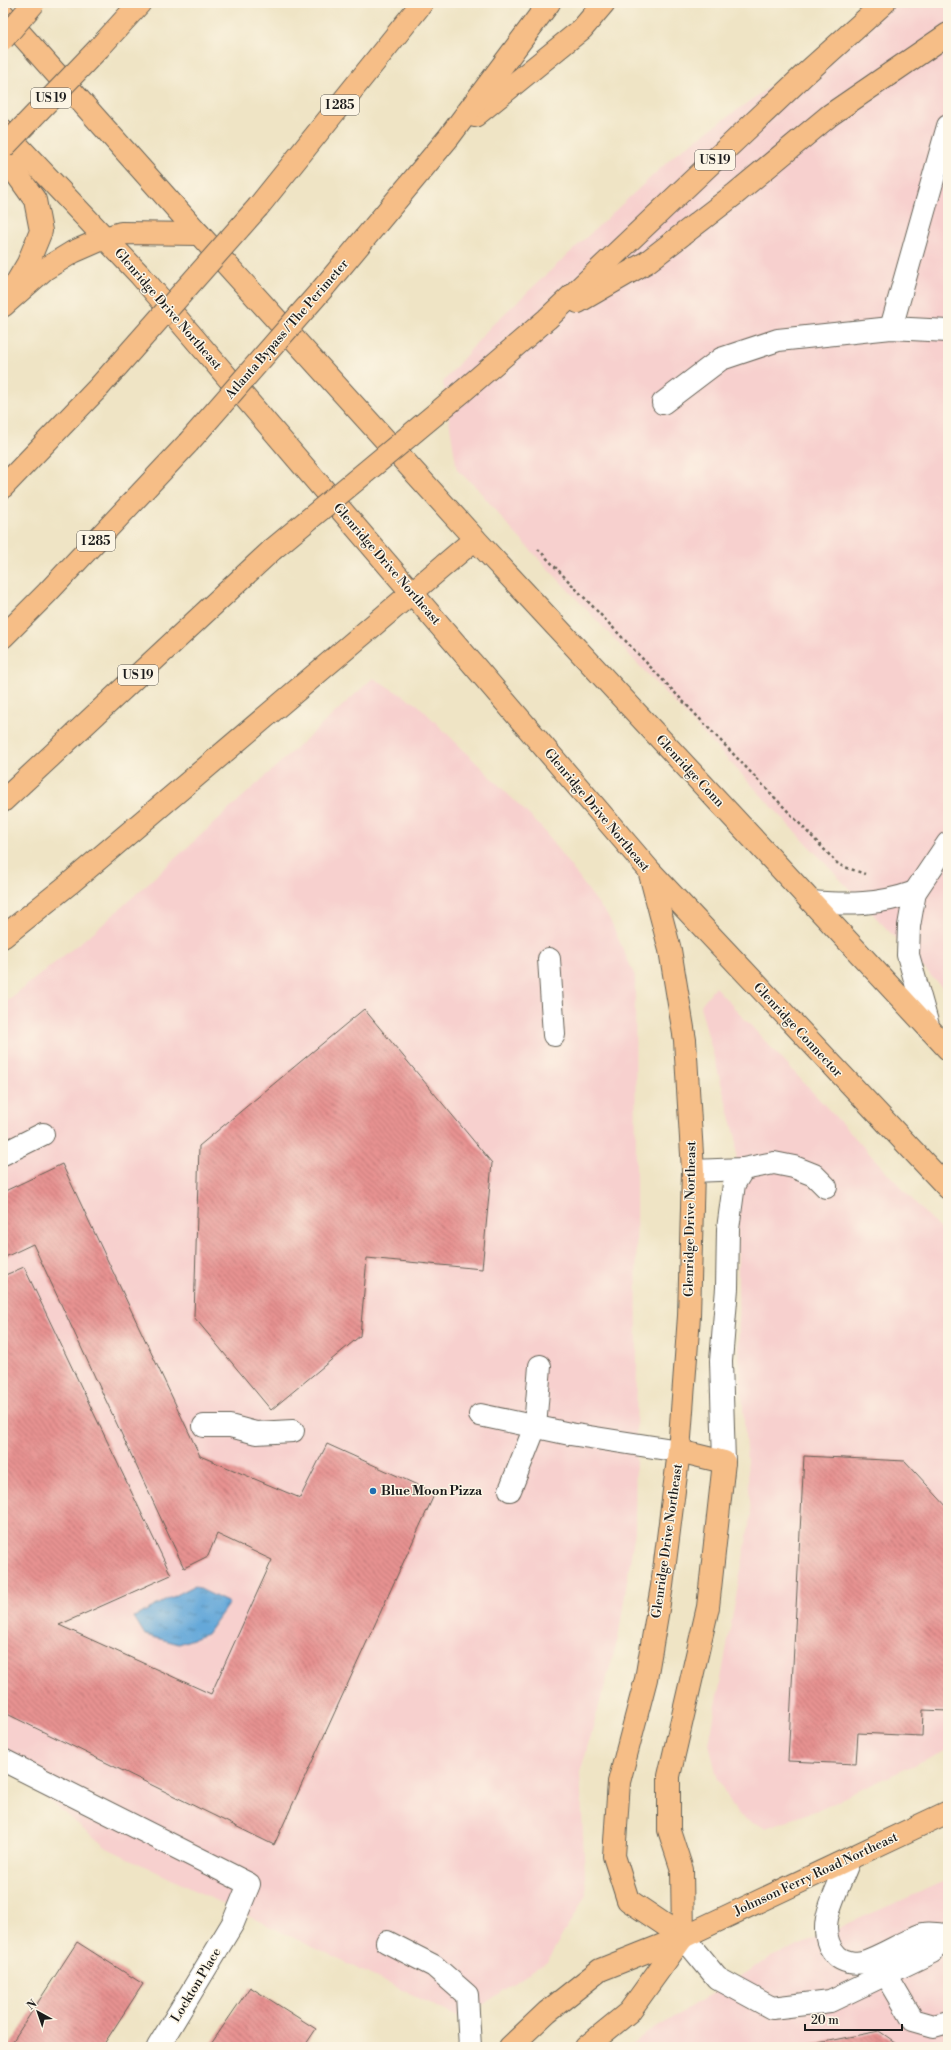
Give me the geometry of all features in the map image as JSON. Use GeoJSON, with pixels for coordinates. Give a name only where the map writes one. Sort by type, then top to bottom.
{"type":"FeatureCollection","features":[{"type":"Feature","properties":{"kind":"main road"},"geometry":{"type":"LineString","coordinates":[[3,39],[34,3]]}},
{"type":"Feature","properties":{"kind":"main road","name":"US 19"},"geometry":{"type":"LineString","coordinates":[[3,148],[140,3]]}},
{"type":"Feature","properties":{"kind":"main road","name":"I 285"},"geometry":{"type":"LineString","coordinates":[[3,487],[99,387],[258,207],[422,3]]}},
{"type":"Feature","properties":{"kind":"main road","name":"Atlanta Bypass / The Perimeter"},"geometry":{"type":"LineString","coordinates":[[3,637],[47,593],[188,443],[325,286],[449,137],[549,3]]}},
{"type":"Feature","properties":{"kind":"main road"},"geometry":{"type":"LineString","coordinates":[[449,137],[582,29],[604,3]]}},
{"type":"Feature","properties":{"kind":"main road","name":"US 19"},"geometry":{"type":"LineString","coordinates":[[3,801],[272,550],[462,392],[547,319],[804,75],[884,3]]}},
{"type":"Feature","properties":{"kind":"main road"},"geometry":{"type":"LineString","coordinates":[[3,14],[199,234],[475,539],[69,884],[3,937]]}},
{"type":"Feature","properties":{"kind":"main road"},"geometry":{"type":"LineString","coordinates":[[547,319],[647,262],[735,194],[830,115],[948,34]]}},
{"type":"Feature","properties":{"kind":"main road","name":"Glenridge Drive Northeast"},"geometry":{"type":"LineString","coordinates":[[3,130],[140,276],[650,871],[670,950],[685,1040],[693,1171],[689,1316],[679,1451],[662,1586],[646,1679],[619,1782],[614,1856],[628,1900],[683,1937]]}},
{"type":"Feature","properties":{"kind":"main road"},"geometry":{"type":"LineString","coordinates":[[3,154],[35,200],[40,231],[28,263],[3,306]]}},
{"type":"Feature","properties":{"kind":"main road"},"geometry":{"type":"LineString","coordinates":[[3,306],[45,269],[73,252],[105,238],[121,233],[199,234]]}},
{"type":"Feature","properties":{"kind":"main road","name":"Glenridge Conn"},"geometry":{"type":"LineString","coordinates":[[475,539],[812,902]]}},
{"type":"Feature","properties":{"kind":"main road","name":"Glenridge Connector"},"geometry":{"type":"LineString","coordinates":[[650,871],[948,1188]]}},
{"type":"Feature","properties":{"kind":"main road"},"geometry":{"type":"LineString","coordinates":[[812,902],[948,1049]]}},
{"type":"Feature","properties":{"kind":"main road"},"geometry":{"type":"LineString","coordinates":[[679,1451],[724,1462],[708,1607],[669,1776],[669,1830],[682,1870],[683,1937]]}},
{"type":"Feature","properties":{"kind":"main road","name":"Johnson Ferry Road Northeast"},"geometry":{"type":"LineString","coordinates":[[510,2047],[546,2012],[600,1970],[683,1937],[948,1812]]}},
{"type":"Feature","properties":{"kind":"main road","name":"Johnson Ferry Road Northeast"},"geometry":{"type":"LineString","coordinates":[[586,2047],[629,2012],[683,1937]]}},
{"type":"Feature","properties":{"kind":"street"},"geometry":{"type":"LineString","coordinates":[[891,328],[948,126]]}},
{"type":"Feature","properties":{"kind":"street"},"geometry":{"type":"LineString","coordinates":[[663,403],[721,359],[778,340],[891,328],[948,331]]}},
{"type":"Feature","properties":{"kind":"street"},"geometry":{"type":"LineString","coordinates":[[929,1029],[908,955],[909,926],[915,892],[948,843]]}},
{"type":"Feature","properties":{"kind":"street"},"geometry":{"type":"LineString","coordinates":[[812,902],[847,905],[893,900],[915,892]]}},
{"type":"Feature","properties":{"kind":"street"},"geometry":{"type":"LineString","coordinates":[[549,959],[554,1035]]}},
{"type":"Feature","properties":{"kind":"street"},"geometry":{"type":"LineString","coordinates":[[3,1154],[43,1134]]}},
{"type":"Feature","properties":{"kind":"street"},"geometry":{"type":"LineString","coordinates":[[693,1171],[743,1169],[774,1163],[794,1167],[814,1175],[826,1187]]}},
{"type":"Feature","properties":{"kind":"street"},"geometry":{"type":"LineString","coordinates":[[724,1462],[721,1361],[727,1288],[728,1229],[734,1184],[743,1169]]}},
{"type":"Feature","properties":{"kind":"street"},"geometry":{"type":"LineString","coordinates":[[510,1490],[535,1427],[540,1366]]}},
{"type":"Feature","properties":{"kind":"street"},"geometry":{"type":"LineString","coordinates":[[480,1415],[570,1434],[679,1451]]}},
{"type":"Feature","properties":{"kind":"street"},"geometry":{"type":"LineString","coordinates":[[204,1426],[230,1426],[256,1433],[293,1431]]}},
{"type":"Feature","properties":{"kind":"street","name":"Lockton Place"},"geometry":{"type":"LineString","coordinates":[[3,1760],[249,1884],[233,1923],[158,2047]]}},
{"type":"Feature","properties":{"kind":"street"},"geometry":{"type":"LineString","coordinates":[[849,1860],[844,1876],[832,1899],[826,1924],[826,1936],[831,1949],[838,1958],[847,1962],[862,1962],[924,1934],[946,1938]]}},
{"type":"Feature","properties":{"kind":"street"},"geometry":{"type":"LineString","coordinates":[[683,1937],[717,1978],[772,2008],[830,2001],[932,1952],[946,1938]]}},
{"type":"Feature","properties":{"kind":"street"},"geometry":{"type":"LineString","coordinates":[[386,1942],[434,1966],[467,1995],[470,2047]]}},
{"type":"Feature","properties":{"kind":"street"},"geometry":{"type":"LineString","coordinates":[[886,1974],[913,2020],[934,2026],[948,2022]]}},
{"type":"Feature","properties":{"kind":"path"},"geometry":{"type":"LineString","coordinates":[[538,549],[839,865],[861,872],[876,881],[893,900]]}},
{"type":"Feature","properties":{"kind":"shaded area"},"geometry":{"type":"Polygon","coordinates":[[[893,3],[948,3],[948,994],[510,528],[477,488],[457,470],[443,382],[490,327],[677,153],[856,25],[893,3]]]}},
{"type":"Feature","properties":{"kind":"shaded area"},"geometry":{"type":"Polygon","coordinates":[[[373,678],[417,704],[542,828],[609,918],[635,976],[637,1361],[635,1531],[618,1639],[580,1773],[586,1895],[547,1961],[462,2019],[107,1848],[3,1763],[3,1004],[101,926],[373,678]]]}},
{"type":"Feature","properties":{"kind":"shaded area"},"geometry":{"type":"Polygon","coordinates":[[[715,987],[948,1238],[948,1749],[815,1811],[765,1828],[738,1815],[718,1780],[709,1744],[751,1515],[739,1355],[736,1138],[700,1006],[715,987]]]}},
{"type":"Feature","properties":{"kind":"shaded area"},"geometry":{"type":"Polygon","coordinates":[[[948,1880],[948,2047],[626,2047],[769,1958],[948,1880]]]}},
{"type":"Feature","properties":{"kind":"water"},"geometry":{"type":"Polygon","coordinates":[[[194,1586],[229,1603],[207,1634],[179,1644],[145,1635],[134,1617],[194,1586]]]}},
{"type":"Feature","properties":{"kind":"building"},"geometry":{"type":"Polygon","coordinates":[[[364,1009],[492,1163],[482,1269],[367,1258],[360,1336],[271,1410],[194,1317],[199,1146],[364,1009]]]}},
{"type":"Feature","properties":{"kind":"building"},"geometry":{"type":"Polygon","coordinates":[[[62,1164],[200,1456],[300,1498],[327,1444],[435,1493],[274,1845],[3,1712],[3,1276],[24,1267],[171,1575],[59,1625],[211,1694],[272,1560],[217,1534],[208,1556],[184,1568],[33,1244],[3,1258],[3,1192],[62,1164]]]}},
{"type":"Feature","properties":{"kind":"building"},"geometry":{"type":"Polygon","coordinates":[[[804,1456],[905,1461],[948,1508],[948,1711],[923,1710],[922,1736],[858,1733],[856,1764],[788,1761],[804,1456]]]}},
{"type":"Feature","properties":{"kind":"building"},"geometry":{"type":"Polygon","coordinates":[[[77,1942],[143,1984],[102,2047],[9,2047],[77,1942]]]}},
{"type":"Feature","properties":{"kind":"building"},"geometry":{"type":"Polygon","coordinates":[[[250,1987],[316,2029],[304,2047],[209,2047],[250,1987]]]}},
{"type":"Feature","properties":{"kind":"building"},"geometry":{"type":"Polygon","coordinates":[[[879,2031],[902,2047],[803,2047],[803,2046],[879,2031]]]}},
{"type":"Feature","properties":{"kind":"place","name":"Blue Moon Pizza"},"geometry":{"type":"Point","coordinates":[373,1491]}}]}
